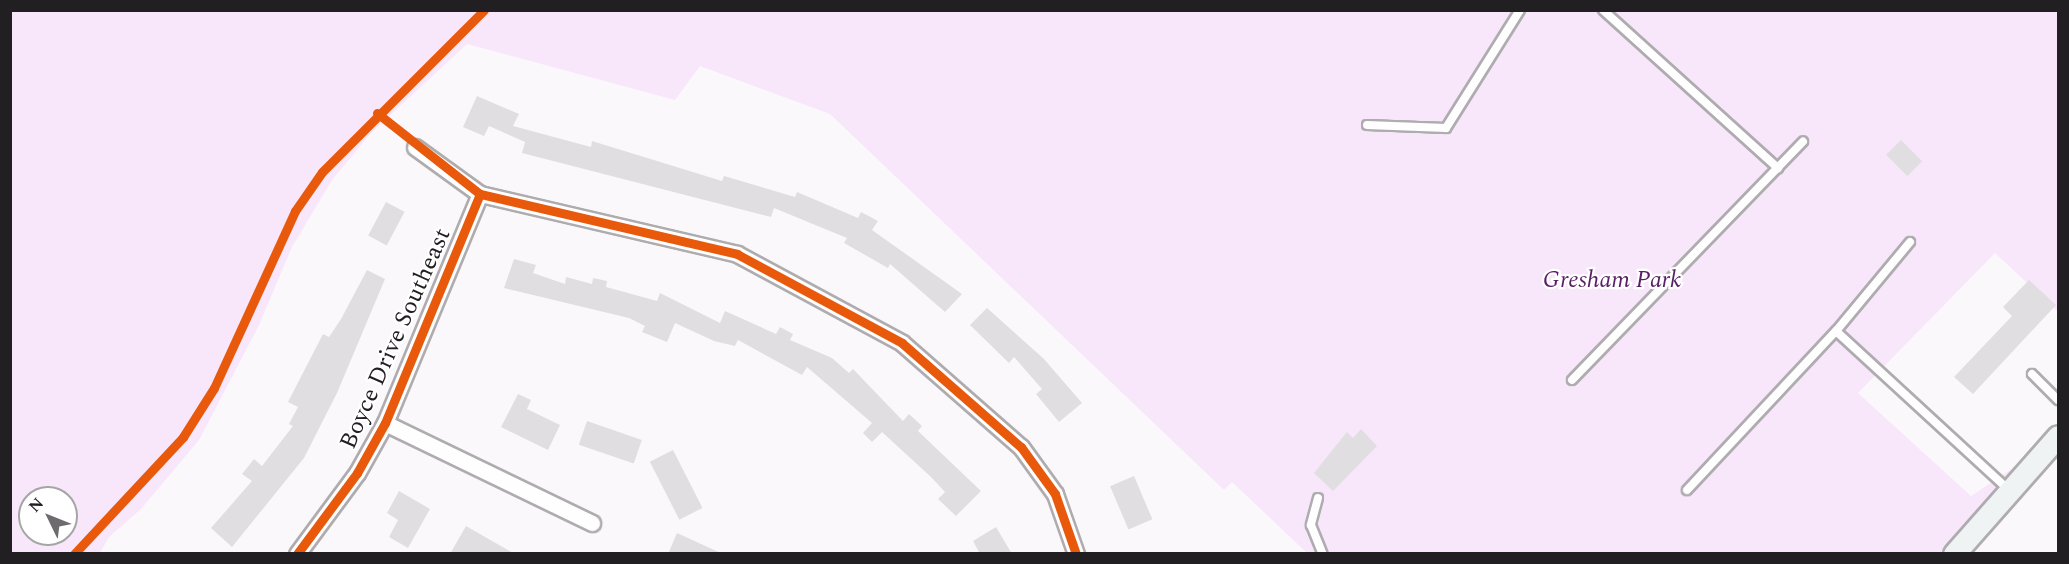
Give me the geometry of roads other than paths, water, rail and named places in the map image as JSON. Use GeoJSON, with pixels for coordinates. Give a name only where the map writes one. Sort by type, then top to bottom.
{"type":"FeatureCollection","features":[{"type":"Feature","properties":{"kind":"street"},"geometry":{"type":"LineString","coordinates":[[416,147],[480,194],[737,254],[902,343],[1021,447],[1055,494],[1076,554]]}},
{"type":"Feature","properties":{"kind":"street","name":"Boyce Drive Southeast"},"geometry":{"type":"LineString","coordinates":[[297,554],[357,473],[385,423],[480,194]]}},
{"type":"Feature","properties":{"kind":"street"},"geometry":{"type":"LineString","coordinates":[[385,423],[592,523]]}},
{"type":"Feature","properties":{"kind":"street"},"geometry":{"type":"LineString","coordinates":[[1954,554],[2009,490],[2057,442]]}},
{"type":"Feature","properties":{"kind":"lane"},"geometry":{"type":"LineString","coordinates":[[1367,125],[1446,128],[1520,10]]}},
{"type":"Feature","properties":{"kind":"lane"},"geometry":{"type":"LineString","coordinates":[[1603,10],[1778,168]]}},
{"type":"Feature","properties":{"kind":"lane"},"geometry":{"type":"LineString","coordinates":[[1572,380],[1803,142]]}},
{"type":"Feature","properties":{"kind":"lane"},"geometry":{"type":"LineString","coordinates":[[1687,490],[1836,332],[1910,242]]}},
{"type":"Feature","properties":{"kind":"lane"},"geometry":{"type":"LineString","coordinates":[[1836,332],[2009,490]]}},
{"type":"Feature","properties":{"kind":"lane"},"geometry":{"type":"LineString","coordinates":[[2032,374],[2058,400]]}},
{"type":"Feature","properties":{"kind":"lane"},"geometry":{"type":"LineString","coordinates":[[1318,498],[1311,525],[1323,554]]}},
{"type":"Feature","properties":{"kind":"park label","name":"Gresham Park"},"geometry":{"type":"Point","coordinates":[1612,281]}}]}
